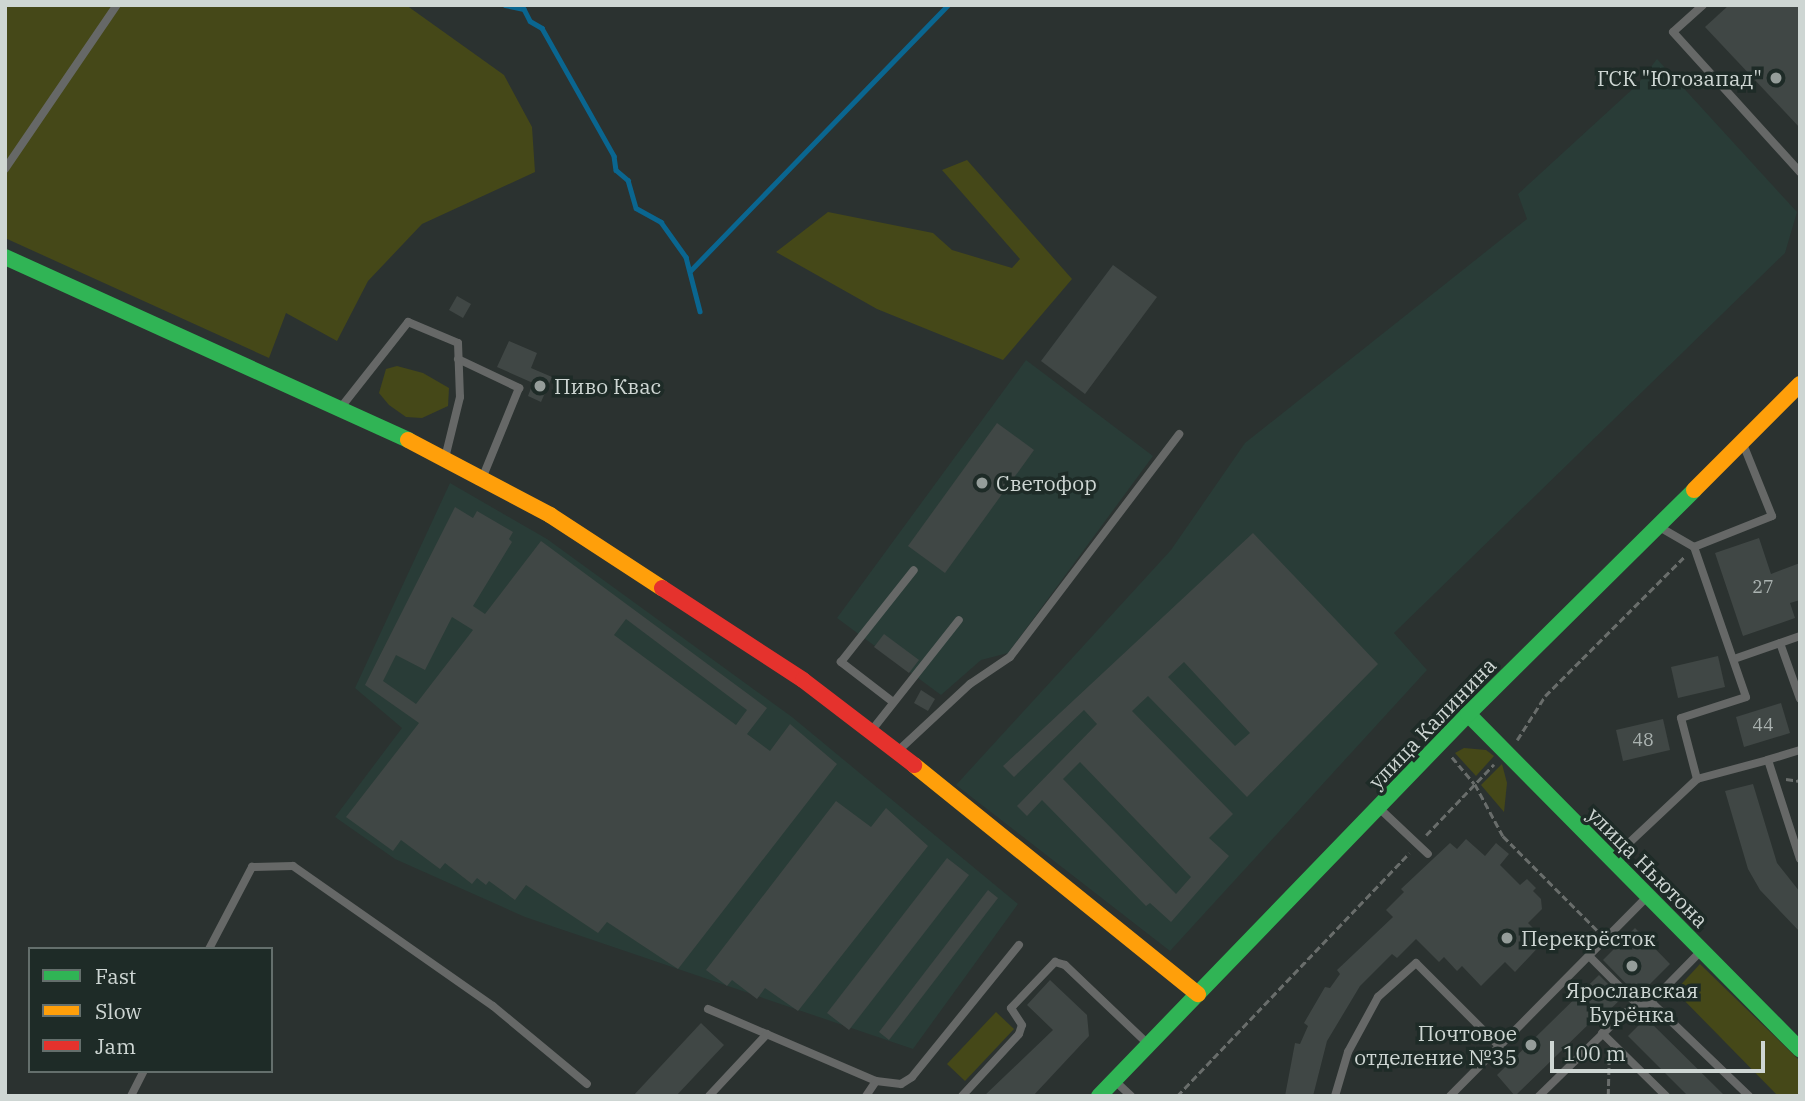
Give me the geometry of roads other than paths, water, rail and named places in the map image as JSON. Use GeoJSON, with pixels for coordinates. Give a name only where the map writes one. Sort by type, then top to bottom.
{"type":"FeatureCollection","features":[{"type":"Feature","properties":{"kind":"main road"},"geometry":{"type":"LineString","coordinates":[[5,257],[445,457],[676,593],[871,731],[1198,994]]}},
{"type":"Feature","properties":{"kind":"main road","name":"улица Калинина"},"geometry":{"type":"LineString","coordinates":[[1100,1096],[1468,714],[1799,385]]}},
{"type":"Feature","properties":{"kind":"main road","name":"улица Ньютона"},"geometry":{"type":"LineString","coordinates":[[1468,714],[1800,1049]]}},
{"type":"Feature","properties":{"kind":"lane"},"geometry":{"type":"LineString","coordinates":[[5,169],[117,5]]}},
{"type":"Feature","properties":{"kind":"lane"},"geometry":{"type":"LineString","coordinates":[[1703,5],[1673,32],[1800,172]]}},
{"type":"Feature","properties":{"kind":"lane"},"geometry":{"type":"LineString","coordinates":[[340,409],[360,389],[408,322],[458,343],[460,397],[445,457]]}},
{"type":"Feature","properties":{"kind":"lane"},"geometry":{"type":"LineString","coordinates":[[458,359],[519,388],[482,478]]}},
{"type":"Feature","properties":{"kind":"lane"},"geometry":{"type":"LineString","coordinates":[[898,752],[970,684],[1010,657],[1179,434]]}},
{"type":"Feature","properties":{"kind":"lane"},"geometry":{"type":"LineString","coordinates":[[1694,547],[1772,516],[1742,442]]}},
{"type":"Feature","properties":{"kind":"lane"},"geometry":{"type":"LineString","coordinates":[[1657,525],[1694,547],[1746,696],[1681,718],[1697,779]]}},
{"type":"Feature","properties":{"kind":"lane"},"geometry":{"type":"LineString","coordinates":[[893,702],[841,662],[914,570]]}},
{"type":"Feature","properties":{"kind":"lane"},"geometry":{"type":"LineString","coordinates":[[871,731],[959,620]]}},
{"type":"Feature","properties":{"kind":"lane"},"geometry":{"type":"LineString","coordinates":[[1734,659],[1800,636]]}},
{"type":"Feature","properties":{"kind":"lane"},"geometry":{"type":"LineString","coordinates":[[1780,643],[1800,699]]}},
{"type":"Feature","properties":{"kind":"lane"},"geometry":{"type":"LineString","coordinates":[[1611,860],[1697,779],[1800,750]]}},
{"type":"Feature","properties":{"kind":"lane"},"geometry":{"type":"LineString","coordinates":[[1768,760],[1800,859]]}},
{"type":"Feature","properties":{"kind":"lane"},"geometry":{"type":"LineString","coordinates":[[1379,808],[1428,853]]}},
{"type":"Feature","properties":{"kind":"lane"},"geometry":{"type":"LineString","coordinates":[[210,947],[252,867],[293,866],[493,1006],[587,1084]]}},
{"type":"Feature","properties":{"kind":"lane"},"geometry":{"type":"LineString","coordinates":[[1450,1096],[1497,1045],[1648,896]]}},
{"type":"Feature","properties":{"kind":"lane"},"geometry":{"type":"LineString","coordinates":[[708,1009],[876,1081],[901,1084],[912,1077],[1019,946]]}},
{"type":"Feature","properties":{"kind":"lane"},"geometry":{"type":"LineString","coordinates":[[1539,1096],[1624,1013],[1651,1002],[1702,951]]}},
{"type":"Feature","properties":{"kind":"lane"},"geometry":{"type":"LineString","coordinates":[[1588,956],[1640,1007]]}},
{"type":"Feature","properties":{"kind":"lane"},"geometry":{"type":"LineString","coordinates":[[962,1096],[1019,1034],[1022,1025],[1011,1008],[1055,962],[1065,965],[1149,1045]]}},
{"type":"Feature","properties":{"kind":"lane"},"geometry":{"type":"LineString","coordinates":[[1335,1096],[1348,1052],[1378,998],[1416,963],[1497,1045]]}},
{"type":"Feature","properties":{"kind":"lane"},"geometry":{"type":"LineString","coordinates":[[1651,1002],[1749,1096]]}},
{"type":"Feature","properties":{"kind":"lane"},"geometry":{"type":"LineString","coordinates":[[1602,1033],[1666,1096]]}},
{"type":"Feature","properties":{"kind":"lane"},"geometry":{"type":"LineString","coordinates":[[709,1096],[767,1034]]}},
{"type":"Feature","properties":{"kind":"lane"},"geometry":{"type":"LineString","coordinates":[[131,1096],[143,1073]]}},
{"type":"Feature","properties":{"kind":"lane"},"geometry":{"type":"LineString","coordinates":[[866,1096],[876,1081]]}},
{"type":"Feature","properties":{"kind":"lane"},"geometry":{"type":"LineString","coordinates":[[1114,1081],[1131,1096]]}},
{"type":"Feature","properties":{"kind":"waterway"},"geometry":{"type":"LineString","coordinates":[[454,5],[475,5]]}},
{"type":"Feature","properties":{"kind":"waterway"},"geometry":{"type":"LineString","coordinates":[[505,5],[524,9],[530,21],[542,28],[614,156],[616,170],[628,180],[636,208],[661,222],[686,257],[700,311]]}},
{"type":"Feature","properties":{"kind":"waterway"},"geometry":{"type":"LineString","coordinates":[[690,271],[948,5]]}},
{"type":"Feature","properties":{"kind":"place","name":"ГСК \"Югозапад\""},"geometry":{"type":"Point","coordinates":[1776,78]}},
{"type":"Feature","properties":{"kind":"place","name":"Пиво Квас"},"geometry":{"type":"Point","coordinates":[540,386]}},
{"type":"Feature","properties":{"kind":"place","name":"Светофор"},"geometry":{"type":"Point","coordinates":[982,483]}},
{"type":"Feature","properties":{"kind":"place","name":"Перекрёсток"},"geometry":{"type":"Point","coordinates":[1507,938]}},
{"type":"Feature","properties":{"kind":"place","name":"Ярославская Бурёнка"},"geometry":{"type":"Point","coordinates":[1632,966]}},
{"type":"Feature","properties":{"kind":"place","name":"Почтовое отделение №35"},"geometry":{"type":"Point","coordinates":[1531,1045]}}]}
